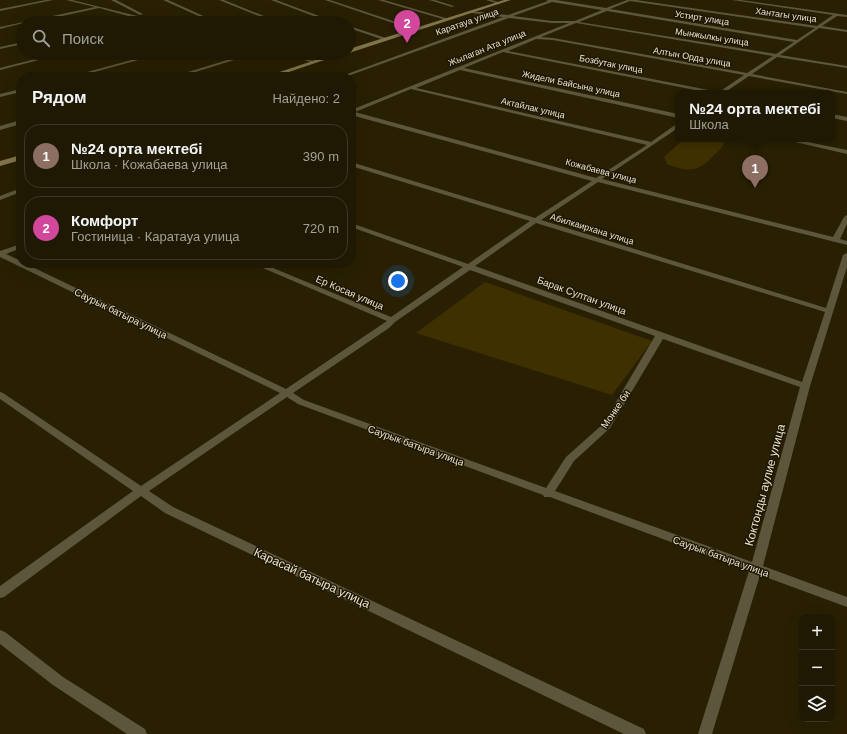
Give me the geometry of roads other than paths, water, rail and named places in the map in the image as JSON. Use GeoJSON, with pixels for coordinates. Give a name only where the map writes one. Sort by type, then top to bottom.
{"type":"FeatureCollection","features":[{"type":"Feature","properties":{"kind":"main road"},"geometry":{"type":"LineString","coordinates":[[356,49],[509,0]]}},
{"type":"Feature","properties":{"kind":"main road"},"geometry":{"type":"LineString","coordinates":[[284,72],[321,60]]}},
{"type":"Feature","properties":{"kind":"main road"},"geometry":{"type":"LineString","coordinates":[[0,164],[16,159]]}},
{"type":"Feature","properties":{"kind":"street"},"geometry":{"type":"LineString","coordinates":[[0,10],[51,0]]}},
{"type":"Feature","properties":{"kind":"street"},"geometry":{"type":"LineString","coordinates":[[68,0],[136,16],[142,13],[113,0]]}},
{"type":"Feature","properties":{"kind":"street"},"geometry":{"type":"LineString","coordinates":[[165,0],[201,16]]}},
{"type":"Feature","properties":{"kind":"street"},"geometry":{"type":"LineString","coordinates":[[221,0],[261,16]]}},
{"type":"Feature","properties":{"kind":"street"},"geometry":{"type":"LineString","coordinates":[[273,0],[317,16]]}},
{"type":"Feature","properties":{"kind":"street"},"geometry":{"type":"LineString","coordinates":[[327,0],[394,22]]}},
{"type":"Feature","properties":{"kind":"street"},"geometry":{"type":"LineString","coordinates":[[380,0],[448,19]]}},
{"type":"Feature","properties":{"kind":"street"},"geometry":{"type":"LineString","coordinates":[[431,0],[452,6]]}},
{"type":"Feature","properties":{"kind":"street"},"geometry":{"type":"LineString","coordinates":[[488,0],[499,3]]}},
{"type":"Feature","properties":{"kind":"street","name":"Устирт улица"},"geometry":{"type":"LineString","coordinates":[[551,0],[603,10],[798,41]]}},
{"type":"Feature","properties":{"kind":"street","name":"Каратауа улица"},"geometry":{"type":"LineString","coordinates":[[355,72],[512,16],[551,0]]}},
{"type":"Feature","properties":{"kind":"street","name":"Жылаган Ата улица"},"geometry":{"type":"LineString","coordinates":[[356,111],[629,0]]}},
{"type":"Feature","properties":{"kind":"street","name":"Хантагы улица"},"geometry":{"type":"LineString","coordinates":[[629,0],[847,31]]}},
{"type":"Feature","properties":{"kind":"street"},"geometry":{"type":"LineString","coordinates":[[734,0],[847,16]]}},
{"type":"Feature","properties":{"kind":"street"},"geometry":{"type":"LineString","coordinates":[[57,16],[100,7]]}},
{"type":"Feature","properties":{"kind":"street"},"geometry":{"type":"LineString","coordinates":[[472,12],[552,22],[575,22]]}},
{"type":"Feature","properties":{"kind":"street"},"geometry":{"type":"LineString","coordinates":[[726,90],[836,14]]}},
{"type":"Feature","properties":{"kind":"street","name":"Мынжылкы улица"},"geometry":{"type":"LineString","coordinates":[[575,22],[847,67]]}},
{"type":"Feature","properties":{"kind":"street"},"geometry":{"type":"LineString","coordinates":[[0,28],[16,25]]}},
{"type":"Feature","properties":{"kind":"street"},"geometry":{"type":"LineString","coordinates":[[356,29],[385,39]]}},
{"type":"Feature","properties":{"kind":"street","name":"Алтын Орда улица"},"geometry":{"type":"LineString","coordinates":[[534,38],[553,39],[847,92]]}},
{"type":"Feature","properties":{"kind":"street"},"geometry":{"type":"LineString","coordinates":[[0,48],[16,45]]}},
{"type":"Feature","properties":{"kind":"street","name":"Бозбутак улица"},"geometry":{"type":"LineString","coordinates":[[503,51],[702,90]]}},
{"type":"Feature","properties":{"kind":"street"},"geometry":{"type":"LineString","coordinates":[[0,69],[36,60]]}},
{"type":"Feature","properties":{"kind":"street"},"geometry":{"type":"LineString","coordinates":[[90,72],[135,60]]}},
{"type":"Feature","properties":{"kind":"street"},"geometry":{"type":"LineString","coordinates":[[191,72],[231,60]]}},
{"type":"Feature","properties":{"kind":"street"},"geometry":{"type":"LineString","coordinates":[[307,60],[315,62]]}},
{"type":"Feature","properties":{"kind":"street","name":"Жидели Байсына улица"},"geometry":{"type":"LineString","coordinates":[[461,68],[675,115]]}},
{"type":"Feature","properties":{"kind":"street","name":"Актайлак улица"},"geometry":{"type":"LineString","coordinates":[[411,88],[652,144]]}},
{"type":"Feature","properties":{"kind":"street"},"geometry":{"type":"LineString","coordinates":[[0,96],[16,91]]}},
{"type":"Feature","properties":{"kind":"street","name":"Кожабаева улица"},"geometry":{"type":"LineString","coordinates":[[356,114],[597,180],[847,243]]}},
{"type":"Feature","properties":{"kind":"street"},"geometry":{"type":"LineString","coordinates":[[835,116],[847,118]]}},
{"type":"Feature","properties":{"kind":"street"},"geometry":{"type":"LineString","coordinates":[[0,128],[16,123]]}},
{"type":"Feature","properties":{"kind":"street"},"geometry":{"type":"LineString","coordinates":[[0,593],[141,491],[287,394],[386,326],[392,320],[469,266],[675,127]]}},
{"type":"Feature","properties":{"kind":"street"},"geometry":{"type":"LineString","coordinates":[[799,142],[847,152]]}},
{"type":"Feature","properties":{"kind":"street","name":"Абилкаирхана улица"},"geometry":{"type":"LineString","coordinates":[[356,166],[829,311]]}},
{"type":"Feature","properties":{"kind":"street"},"geometry":{"type":"LineString","coordinates":[[0,198],[16,192]]}},
{"type":"Feature","properties":{"kind":"street"},"geometry":{"type":"LineString","coordinates":[[835,241],[847,217]]}},
{"type":"Feature","properties":{"kind":"street","name":"Барак Султан улица"},"geometry":{"type":"LineString","coordinates":[[356,227],[573,303],[660,336],[806,386]]}},
{"type":"Feature","properties":{"kind":"street"},"geometry":{"type":"LineString","coordinates":[[0,254],[16,248]]}},
{"type":"Feature","properties":{"kind":"street","name":"Саурык батыра улица"},"geometry":{"type":"LineString","coordinates":[[0,254],[16,262]]}},
{"type":"Feature","properties":{"kind":"street","name":"Коктонды аулие улица"},"geometry":{"type":"LineString","coordinates":[[705,734],[756,568],[806,386],[847,255]]}},
{"type":"Feature","properties":{"kind":"street","name":"Саурык батыра улица"},"geometry":{"type":"LineString","coordinates":[[29,268],[301,402],[548,494],[847,602]]}},
{"type":"Feature","properties":{"kind":"street","name":"Ер Косая улица"},"geometry":{"type":"LineString","coordinates":[[267,268],[392,320]]}},
{"type":"Feature","properties":{"kind":"street","name":"Монке би"},"geometry":{"type":"LineString","coordinates":[[548,494],[570,459],[607,426],[660,336]]}},
{"type":"Feature","properties":{"kind":"street","name":"Карасай батыра улица"},"geometry":{"type":"LineString","coordinates":[[0,395],[169,510],[639,734]]}},
{"type":"Feature","properties":{"kind":"street"},"geometry":{"type":"LineString","coordinates":[[0,636],[58,681],[140,734]]}},
{"type":"Feature","properties":{"kind":"place","name":"Комфорт"},"geometry":{"type":"Point","coordinates":[407,43]}},
{"type":"Feature","properties":{"kind":"place","name":"№24 орта мектебі"},"geometry":{"type":"Point","coordinates":[755,188]}}]}
